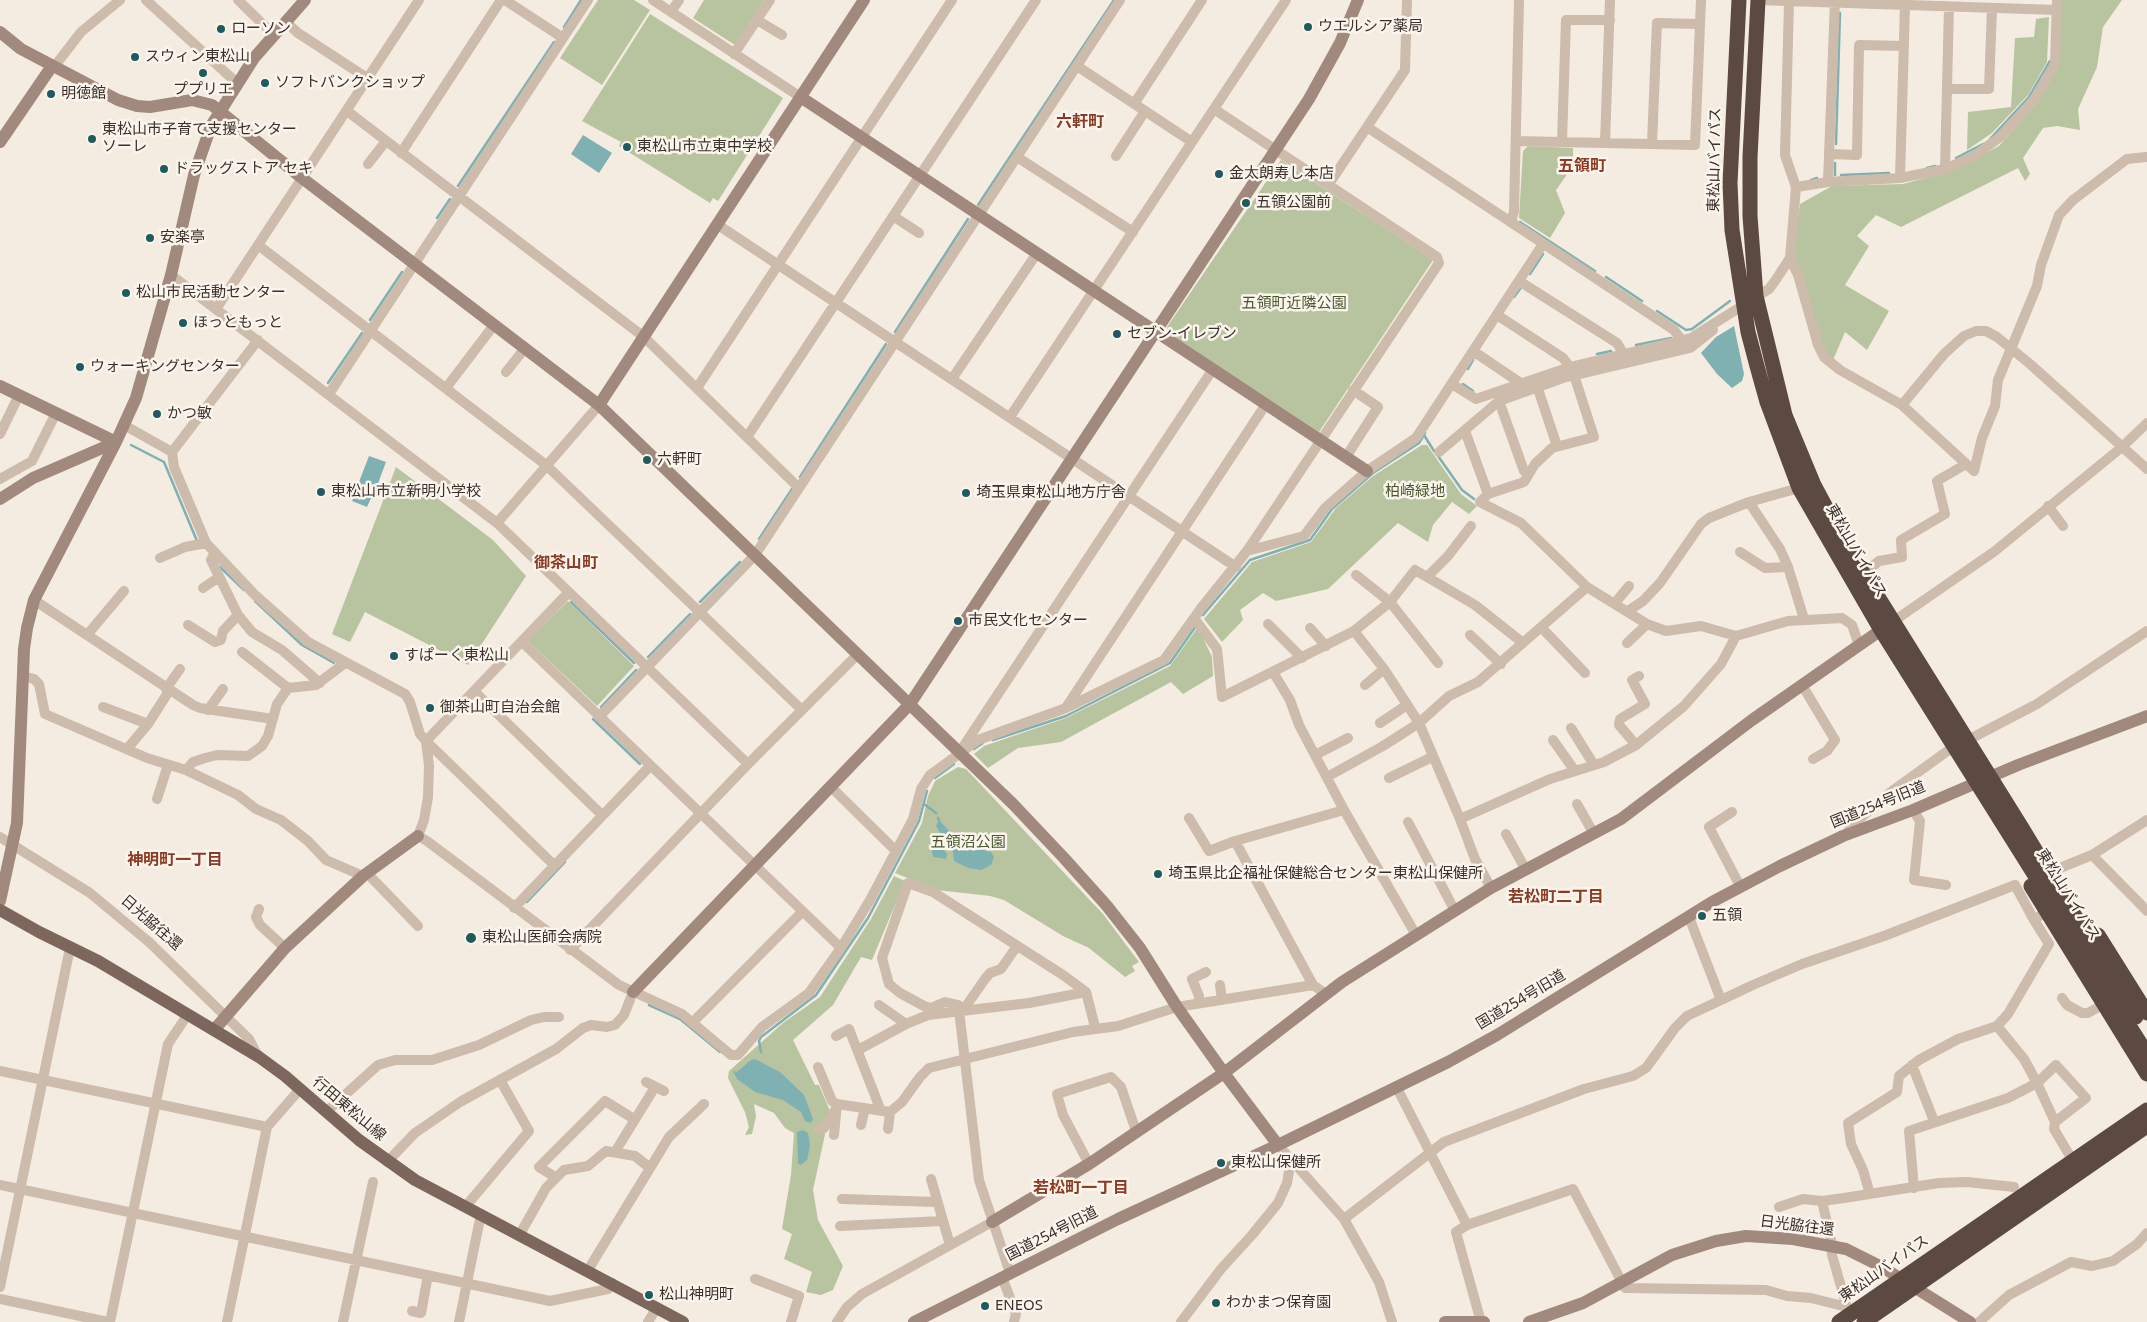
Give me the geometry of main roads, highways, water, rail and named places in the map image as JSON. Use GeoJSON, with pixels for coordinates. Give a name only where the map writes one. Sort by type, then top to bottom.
{"type":"FeatureCollection","features":[{"type":"Feature","properties":{"kind":"highway","name":"東松山バイパス"},"geometry":{"type":"LineString","coordinates":[[1739,0],[1730,183],[1732,230],[1744,305],[1766,402],[1799,488],[1982,779],[2147,1035]]}},
{"type":"Feature","properties":{"kind":"highway","name":"東松山バイパス"},"geometry":{"type":"LineString","coordinates":[[1758,0],[1750,157],[1750,216],[1756,296],[1778,393],[1794,440],[1824,506],[1863,574],[1887,626]]}},
{"type":"Feature","properties":{"kind":"highway","name":"東松山バイパス"},"geometry":{"type":"LineString","coordinates":[[2016,832],[2147,1054]]}},
{"type":"Feature","properties":{"kind":"highway"},"geometry":{"type":"LineString","coordinates":[[2016,832],[2055,870],[2147,1012]]}},
{"type":"Feature","properties":{"kind":"highway"},"geometry":{"type":"LineString","coordinates":[[2016,832],[2040,916],[2104,1004],[2147,1074]]}},
{"type":"Feature","properties":{"kind":"highway","name":"東松山バイパス"},"geometry":{"type":"LineString","coordinates":[[1839,1322],[2147,1110]]}},
{"type":"Feature","properties":{"kind":"highway"},"geometry":{"type":"LineString","coordinates":[[1864,1322],[2147,1126]]}},
{"type":"Feature","properties":{"kind":"main road","name":"行田東松山線"},"geometry":{"type":"LineString","coordinates":[[0,910],[98,961],[259,1057],[387,1162],[416,1180],[658,1307],[683,1322]]}},
{"type":"Feature","properties":{"kind":"water"},"geometry":{"type":"Polygon","coordinates":[[[583,135],[612,153],[599,173],[571,154],[583,135]]]}},
{"type":"Feature","properties":{"kind":"water"},"geometry":{"type":"Polygon","coordinates":[[[1734,326],[1744,374],[1742,381],[1732,388],[1717,374],[1701,353],[1716,337],[1734,326]]]}},
{"type":"Feature","properties":{"kind":"water"},"geometry":{"type":"Polygon","coordinates":[[[369,456],[386,462],[374,494],[357,487],[369,456]]]}},
{"type":"Feature","properties":{"kind":"water"},"geometry":{"type":"Polygon","coordinates":[[[356,492],[371,498],[367,507],[352,501],[356,492]]]}},
{"type":"Feature","properties":{"kind":"water"},"geometry":{"type":"Polygon","coordinates":[[[939,820],[960,843],[991,852],[994,857],[991,865],[981,870],[968,868],[954,861],[953,852],[949,848],[943,849],[947,854],[946,859],[933,857],[932,851],[942,836],[936,826],[939,820]]]}},
{"type":"Feature","properties":{"kind":"water"},"geometry":{"type":"Polygon","coordinates":[[[755,1059],[780,1072],[804,1095],[813,1119],[811,1123],[805,1121],[801,1112],[783,1100],[755,1092],[737,1079],[733,1071],[737,1072],[751,1060],[755,1059]]]}},
{"type":"Feature","properties":{"kind":"water"},"geometry":{"type":"Polygon","coordinates":[[[803,1130],[808,1133],[810,1146],[807,1160],[801,1165],[798,1163],[797,1132],[803,1130]]]}},
{"type":"Feature","properties":{"kind":"waterway"},"geometry":{"type":"LineString","coordinates":[[564,27],[581,0]]}},
{"type":"Feature","properties":{"kind":"waterway"},"geometry":{"type":"LineString","coordinates":[[978,205],[1114,0]]}},
{"type":"Feature","properties":{"kind":"waterway"},"geometry":{"type":"LineString","coordinates":[[1836,144],[1840,13]]}},
{"type":"Feature","properties":{"kind":"waterway"},"geometry":{"type":"LineString","coordinates":[[458,186],[554,42]]}},
{"type":"Feature","properties":{"kind":"waterway"},"geometry":{"type":"LineString","coordinates":[[1990,139],[2029,97],[2050,61]]}},
{"type":"Feature","properties":{"kind":"waterway"},"geometry":{"type":"LineString","coordinates":[[1956,158],[1983,144]]}},
{"type":"Feature","properties":{"kind":"waterway"},"geometry":{"type":"LineString","coordinates":[[1835,163],[1835,175]]}},
{"type":"Feature","properties":{"kind":"waterway"},"geometry":{"type":"LineString","coordinates":[[1927,168],[1935,166]]}},
{"type":"Feature","properties":{"kind":"waterway"},"geometry":{"type":"LineString","coordinates":[[1841,175],[1889,173]]}},
{"type":"Feature","properties":{"kind":"waterway"},"geometry":{"type":"LineString","coordinates":[[1811,180],[1817,178]]}},
{"type":"Feature","properties":{"kind":"waterway"},"geometry":{"type":"LineString","coordinates":[[437,218],[450,199]]}},
{"type":"Feature","properties":{"kind":"waterway"},"geometry":{"type":"LineString","coordinates":[[895,332],[968,219]]}},
{"type":"Feature","properties":{"kind":"waterway"},"geometry":{"type":"LineString","coordinates":[[1520,222],[1595,271]]}},
{"type":"Feature","properties":{"kind":"waterway"},"geometry":{"type":"LineString","coordinates":[[1530,274],[1543,254]]}},
{"type":"Feature","properties":{"kind":"waterway"},"geometry":{"type":"LineString","coordinates":[[370,320],[402,272]]}},
{"type":"Feature","properties":{"kind":"waterway"},"geometry":{"type":"LineString","coordinates":[[1606,277],[1642,301]]}},
{"type":"Feature","properties":{"kind":"waterway"},"geometry":{"type":"LineString","coordinates":[[1514,297],[1520,289]]}},
{"type":"Feature","properties":{"kind":"waterway"},"geometry":{"type":"LineString","coordinates":[[1657,311],[1686,330],[1692,329],[1730,301]]}},
{"type":"Feature","properties":{"kind":"waterway"},"geometry":{"type":"LineString","coordinates":[[328,383],[362,333]]}},
{"type":"Feature","properties":{"kind":"waterway"},"geometry":{"type":"LineString","coordinates":[[1636,345],[1671,338]]}},
{"type":"Feature","properties":{"kind":"waterway"},"geometry":{"type":"LineString","coordinates":[[800,477],[886,344]]}},
{"type":"Feature","properties":{"kind":"waterway"},"geometry":{"type":"LineString","coordinates":[[1597,354],[1611,351]]}},
{"type":"Feature","properties":{"kind":"waterway"},"geometry":{"type":"LineString","coordinates":[[1468,369],[1473,360]]}},
{"type":"Feature","properties":{"kind":"waterway"},"geometry":{"type":"LineString","coordinates":[[1463,384],[1473,391]]}},
{"type":"Feature","properties":{"kind":"waterway"},"geometry":{"type":"LineString","coordinates":[[1203,615],[1250,560],[1310,540],[1332,509],[1373,473],[1419,443],[1425,433]]}},
{"type":"Feature","properties":{"kind":"waterway"},"geometry":{"type":"LineString","coordinates":[[1424,435],[1434,451]]}},
{"type":"Feature","properties":{"kind":"waterway"},"geometry":{"type":"LineString","coordinates":[[131,445],[164,462],[197,541]]}},
{"type":"Feature","properties":{"kind":"waterway"},"geometry":{"type":"LineString","coordinates":[[1438,456],[1462,490],[1474,499]]}},
{"type":"Feature","properties":{"kind":"waterway"},"geometry":{"type":"LineString","coordinates":[[759,539],[792,489]]}},
{"type":"Feature","properties":{"kind":"waterway"},"geometry":{"type":"LineString","coordinates":[[700,602],[740,562]]}},
{"type":"Feature","properties":{"kind":"waterway"},"geometry":{"type":"LineString","coordinates":[[220,567],[244,590]]}},
{"type":"Feature","properties":{"kind":"waterway"},"geometry":{"type":"LineString","coordinates":[[255,601],[302,645],[334,663]]}},
{"type":"Feature","properties":{"kind":"waterway"},"geometry":{"type":"LineString","coordinates":[[571,602],[634,663]]}},
{"type":"Feature","properties":{"kind":"waterway"},"geometry":{"type":"LineString","coordinates":[[648,657],[690,614]]}},
{"type":"Feature","properties":{"kind":"waterway"},"geometry":{"type":"LineString","coordinates":[[993,740],[1066,716],[1170,663],[1196,626]]}},
{"type":"Feature","properties":{"kind":"waterway"},"geometry":{"type":"LineString","coordinates":[[601,707],[636,670]]}},
{"type":"Feature","properties":{"kind":"waterway"},"geometry":{"type":"LineString","coordinates":[[593,719],[640,764]]}},
{"type":"Feature","properties":{"kind":"waterway"},"geometry":{"type":"LineString","coordinates":[[974,749],[983,743]]}},
{"type":"Feature","properties":{"kind":"waterway"},"geometry":{"type":"LineString","coordinates":[[935,778],[954,764]]}},
{"type":"Feature","properties":{"kind":"waterway"},"geometry":{"type":"LineString","coordinates":[[761,1052],[759,1041],[761,1037],[816,995],[868,918],[919,821],[927,791]]}},
{"type":"Feature","properties":{"kind":"waterway"},"geometry":{"type":"LineString","coordinates":[[924,804],[936,813]]}},
{"type":"Feature","properties":{"kind":"waterway"},"geometry":{"type":"LineString","coordinates":[[527,902],[565,862]]}},
{"type":"Feature","properties":{"kind":"waterway"},"geometry":{"type":"LineString","coordinates":[[649,1005],[680,1019],[720,1052]]}},
{"type":"Feature","properties":{"kind":"place","name":"ウエルシア薬局"},"geometry":{"type":"Point","coordinates":[1308,27]}},
{"type":"Feature","properties":{"kind":"place","name":"ローソン"},"geometry":{"type":"Point","coordinates":[221,29]}},
{"type":"Feature","properties":{"kind":"place","name":"スウィン東松山"},"geometry":{"type":"Point","coordinates":[135,57]}},
{"type":"Feature","properties":{"kind":"place","name":"ププリエ"},"geometry":{"type":"Point","coordinates":[203,73]}},
{"type":"Feature","properties":{"kind":"place","name":"ソフトバンクショップ"},"geometry":{"type":"Point","coordinates":[265,83]}},
{"type":"Feature","properties":{"kind":"place","name":"明徳館"},"geometry":{"type":"Point","coordinates":[51,94]}},
{"type":"Feature","properties":{"kind":"place","name":"東松山市子育て支援センター ソーレ"},"geometry":{"type":"Point","coordinates":[92,139]}},
{"type":"Feature","properties":{"kind":"place","name":"東松山市立東中学校"},"geometry":{"type":"Point","coordinates":[627,147]}},
{"type":"Feature","properties":{"kind":"place","name":"ドラッグストア セキ"},"geometry":{"type":"Point","coordinates":[164,169]}},
{"type":"Feature","properties":{"kind":"place","name":"金太朗寿し本店"},"geometry":{"type":"Point","coordinates":[1219,174]}},
{"type":"Feature","properties":{"kind":"place","name":"五領公園前"},"geometry":{"type":"Point","coordinates":[1246,203]}},
{"type":"Feature","properties":{"kind":"place","name":"安楽亭"},"geometry":{"type":"Point","coordinates":[150,238]}},
{"type":"Feature","properties":{"kind":"place","name":"松山市民活動センター"},"geometry":{"type":"Point","coordinates":[126,293]}},
{"type":"Feature","properties":{"kind":"place","name":"ほっともっと"},"geometry":{"type":"Point","coordinates":[183,323]}},
{"type":"Feature","properties":{"kind":"place","name":"セブン-イレブン"},"geometry":{"type":"Point","coordinates":[1117,334]}},
{"type":"Feature","properties":{"kind":"place","name":"ウォーキングセンター"},"geometry":{"type":"Point","coordinates":[80,367]}},
{"type":"Feature","properties":{"kind":"place","name":"かつ敏"},"geometry":{"type":"Point","coordinates":[157,414]}},
{"type":"Feature","properties":{"kind":"place","name":"六軒町"},"geometry":{"type":"Point","coordinates":[647,460]}},
{"type":"Feature","properties":{"kind":"place","name":"東松山市立新明小学校"},"geometry":{"type":"Point","coordinates":[321,492]}},
{"type":"Feature","properties":{"kind":"place","name":"埼玉県東松山地方庁舎"},"geometry":{"type":"Point","coordinates":[966,493]}},
{"type":"Feature","properties":{"kind":"place","name":"市民文化センター"},"geometry":{"type":"Point","coordinates":[958,621]}},
{"type":"Feature","properties":{"kind":"place","name":"すぱーく東松山"},"geometry":{"type":"Point","coordinates":[394,656]}},
{"type":"Feature","properties":{"kind":"place","name":"御茶山町自治会館"},"geometry":{"type":"Point","coordinates":[430,708]}},
{"type":"Feature","properties":{"kind":"place","name":"埼玉県比企福祉保健総合センター東松山保健所"},"geometry":{"type":"Point","coordinates":[1158,874]}},
{"type":"Feature","properties":{"kind":"place","name":"五領"},"geometry":{"type":"Point","coordinates":[1702,916]}},
{"type":"Feature","properties":{"kind":"place","name":"東松山医師会病院"},"geometry":{"type":"Point","coordinates":[471,938]}},
{"type":"Feature","properties":{"kind":"place","name":"東松山保健所"},"geometry":{"type":"Point","coordinates":[1221,1163]}},
{"type":"Feature","properties":{"kind":"place","name":"松山神明町"},"geometry":{"type":"Point","coordinates":[649,1295]}},
{"type":"Feature","properties":{"kind":"place","name":"わかまつ保育園"},"geometry":{"type":"Point","coordinates":[1216,1303]}},
{"type":"Feature","properties":{"kind":"place","name":"ENEOS"},"geometry":{"type":"Point","coordinates":[985,1306]}},
{"type":"Feature","properties":{"kind":"district","name":"六軒町"},"geometry":{"type":"Point","coordinates":[1080,122]}},
{"type":"Feature","properties":{"kind":"district","name":"五領町"},"geometry":{"type":"Point","coordinates":[1582,166]}},
{"type":"Feature","properties":{"kind":"district","name":"御茶山町"},"geometry":{"type":"Point","coordinates":[566,563]}},
{"type":"Feature","properties":{"kind":"district","name":"神明町一丁目"},"geometry":{"type":"Point","coordinates":[175,860]}},
{"type":"Feature","properties":{"kind":"district","name":"若松町二丁目"},"geometry":{"type":"Point","coordinates":[1556,897]}},
{"type":"Feature","properties":{"kind":"district","name":"若松町一丁目"},"geometry":{"type":"Point","coordinates":[1081,1188]}},
{"type":"Feature","properties":{"kind":"park label","name":"五領町近隣公園"},"geometry":{"type":"Point","coordinates":[1294,304]}},
{"type":"Feature","properties":{"kind":"park label","name":"柏崎緑地"},"geometry":{"type":"Point","coordinates":[1415,492]}},
{"type":"Feature","properties":{"kind":"park label","name":"五領沼公園"},"geometry":{"type":"Point","coordinates":[968,843]}}]}
